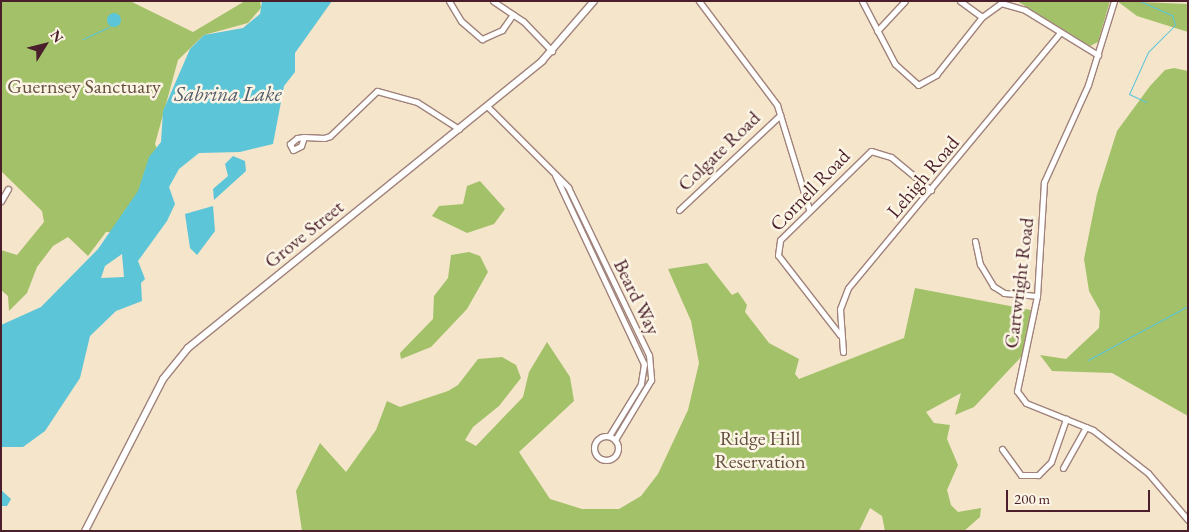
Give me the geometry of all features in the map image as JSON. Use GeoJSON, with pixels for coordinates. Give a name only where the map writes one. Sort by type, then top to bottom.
{"type":"FeatureCollection","features":[{"type":"Feature","properties":{"kind":"street"},"geometry":{"type":"LineString","coordinates":[[449,1],[461,21],[482,39],[493,38],[510,23],[521,19]]}},
{"type":"Feature","properties":{"kind":"street"},"geometry":{"type":"LineString","coordinates":[[493,1],[521,19],[552,51]]}},
{"type":"Feature","properties":{"kind":"street","name":"Grove Street"},"geometry":{"type":"LineString","coordinates":[[85,530],[163,379],[188,348],[459,129],[552,51],[594,1]]}},
{"type":"Feature","properties":{"kind":"street"},"geometry":{"type":"LineString","coordinates":[[700,1],[771,95],[780,115],[809,209]]}},
{"type":"Feature","properties":{"kind":"street"},"geometry":{"type":"LineString","coordinates":[[862,1],[903,75],[918,85],[936,75],[982,17],[993,7],[1009,2],[1098,56]]}},
{"type":"Feature","properties":{"kind":"street"},"geometry":{"type":"LineString","coordinates":[[877,31],[905,1]]}},
{"type":"Feature","properties":{"kind":"street"},"geometry":{"type":"LineString","coordinates":[[960,1],[982,17]]}},
{"type":"Feature","properties":{"kind":"street","name":"Cartwright Road"},"geometry":{"type":"LineString","coordinates":[[1114,1],[1098,56],[1044,182],[1037,296],[1017,391],[1026,403],[1086,427],[1148,473],[1188,520]]}},
{"type":"Feature","properties":{"kind":"street"},"geometry":{"type":"LineString","coordinates":[[510,23],[513,14]]}},
{"type":"Feature","properties":{"kind":"street","name":"Lehigh Road"},"geometry":{"type":"LineString","coordinates":[[843,352],[840,309],[848,288],[1060,33]]}},
{"type":"Feature","properties":{"kind":"street"},"geometry":{"type":"LineString","coordinates":[[304,137],[330,136],[377,92],[418,102],[459,129]]}},
{"type":"Feature","properties":{"kind":"street","name":"Beard Way"},"geometry":{"type":"LineString","coordinates":[[486,106],[552,170],[568,188],[651,364],[645,392],[616,440],[615,456],[600,459],[594,444],[610,436],[641,384],[644,364],[552,170]]}},
{"type":"Feature","properties":{"kind":"street","name":"Colgate Road"},"geometry":{"type":"LineString","coordinates":[[680,210],[780,115]]}},
{"type":"Feature","properties":{"kind":"street","name":"Cornell Road"},"geometry":{"type":"LineString","coordinates":[[841,336],[778,255],[780,240],[809,209],[871,151],[890,156],[931,190]]}},
{"type":"Feature","properties":{"kind":"street"},"geometry":{"type":"LineString","coordinates":[[1,201],[8,189]]}},
{"type":"Feature","properties":{"kind":"street"},"geometry":{"type":"LineString","coordinates":[[976,241],[991,284],[1004,293],[1037,296]]}},
{"type":"Feature","properties":{"kind":"street"},"geometry":{"type":"LineString","coordinates":[[1002,450],[1021,475],[1038,475],[1051,462],[1066,419]]}},
{"type":"Feature","properties":{"kind":"street"},"geometry":{"type":"LineString","coordinates":[[1063,468],[1086,427]]}},
{"type":"Feature","properties":{"kind":"street"},"geometry":{"type":"LineString","coordinates":[[610,436],[616,440]]}},
{"type":"Feature","properties":{"kind":"green space","name":"Guernsey Sanctuary"},"geometry":{"type":"Polygon","coordinates":[[[1,1],[130,1],[193,32],[245,1],[260,1],[261,8],[248,23],[204,35],[178,60],[155,144],[158,151],[139,195],[113,232],[106,232],[88,256],[68,237],[53,246],[37,267],[27,293],[9,311],[8,296],[1,290],[1,250],[17,255],[44,222],[42,211],[1,171],[1,1]]]}},
{"type":"Feature","properties":{"kind":"green space"},"geometry":{"type":"Polygon","coordinates":[[[1017,1],[1110,1],[1098,42],[1090,46],[1017,1]]]}},
{"type":"Feature","properties":{"kind":"green space"},"geometry":{"type":"Polygon","coordinates":[[[1117,1],[1188,4],[1188,32],[1137,16],[1117,1]]]}},
{"type":"Feature","properties":{"kind":"green space"},"geometry":{"type":"Polygon","coordinates":[[[1174,68],[1188,71],[1188,416],[1112,373],[1052,371],[1040,355],[1066,359],[1099,328],[1100,311],[1089,291],[1084,259],[1097,194],[1117,131],[1150,86],[1165,70],[1174,68]]]}},
{"type":"Feature","properties":{"kind":"green space"},"geometry":{"type":"Polygon","coordinates":[[[480,181],[505,209],[494,224],[467,233],[432,216],[439,206],[463,204],[467,186],[480,181]]]}},
{"type":"Feature","properties":{"kind":"green space"},"geometry":{"type":"Polygon","coordinates":[[[469,252],[480,256],[488,272],[467,309],[431,347],[401,359],[400,353],[433,319],[434,296],[448,278],[451,255],[469,252]]]}},
{"type":"Feature","properties":{"kind":"green space","name":"Ridge Hill Reservation"},"geometry":{"type":"Polygon","coordinates":[[[707,263],[732,295],[738,292],[747,305],[745,312],[769,343],[799,359],[795,374],[799,379],[904,338],[915,288],[1031,310],[1022,356],[974,407],[955,415],[961,393],[926,412],[934,423],[950,425],[947,439],[958,465],[947,490],[951,505],[958,512],[981,508],[980,517],[964,531],[885,531],[882,516],[870,508],[859,531],[302,531],[296,491],[320,443],[346,472],[376,430],[387,401],[400,407],[448,391],[458,385],[478,359],[502,357],[516,365],[521,378],[499,406],[473,427],[465,440],[476,446],[523,397],[529,372],[547,342],[570,377],[574,401],[519,452],[550,499],[582,509],[619,509],[641,496],[658,474],[688,410],[699,363],[691,321],[668,269],[707,263]]]}},
{"type":"Feature","properties":{"kind":"water","name":"Sabrina Lake"},"geometry":{"type":"Polygon","coordinates":[[[262,1],[332,1],[295,53],[295,72],[284,86],[273,144],[240,152],[199,153],[179,169],[169,187],[175,204],[167,221],[138,261],[145,279],[141,283],[142,301],[116,311],[90,336],[80,378],[45,431],[23,447],[1,447],[1,325],[41,307],[98,249],[138,191],[149,157],[161,142],[163,111],[190,49],[204,35],[243,28],[260,14],[262,1]],[[122,254],[105,266],[101,278],[124,277],[122,254]]]}},
{"type":"Feature","properties":{"kind":"water"},"geometry":{"type":"Polygon","coordinates":[[[111,13],[117,13],[121,20],[117,27],[111,27],[107,23],[107,17],[111,13]]]}},
{"type":"Feature","properties":{"kind":"water"},"geometry":{"type":"Polygon","coordinates":[[[233,156],[245,161],[246,171],[214,200],[213,189],[228,176],[225,164],[233,156]]]}},
{"type":"Feature","properties":{"kind":"water"},"geometry":{"type":"Polygon","coordinates":[[[213,206],[215,231],[197,255],[190,248],[185,214],[213,206]]]}},
{"type":"Feature","properties":{"kind":"water"},"geometry":{"type":"Polygon","coordinates":[[[1,490],[11,499],[7,506],[1,506],[1,490]]]}},
{"type":"Feature","properties":{"kind":"waterway"},"geometry":{"type":"LineString","coordinates":[[1140,1],[1172,15],[1175,25],[1148,52],[1129,94],[1146,102]]}},
{"type":"Feature","properties":{"kind":"waterway"},"geometry":{"type":"LineString","coordinates":[[83,39],[109,27]]}},
{"type":"Feature","properties":{"kind":"waterway"},"geometry":{"type":"LineString","coordinates":[[1088,360],[1188,306]]}}]}
